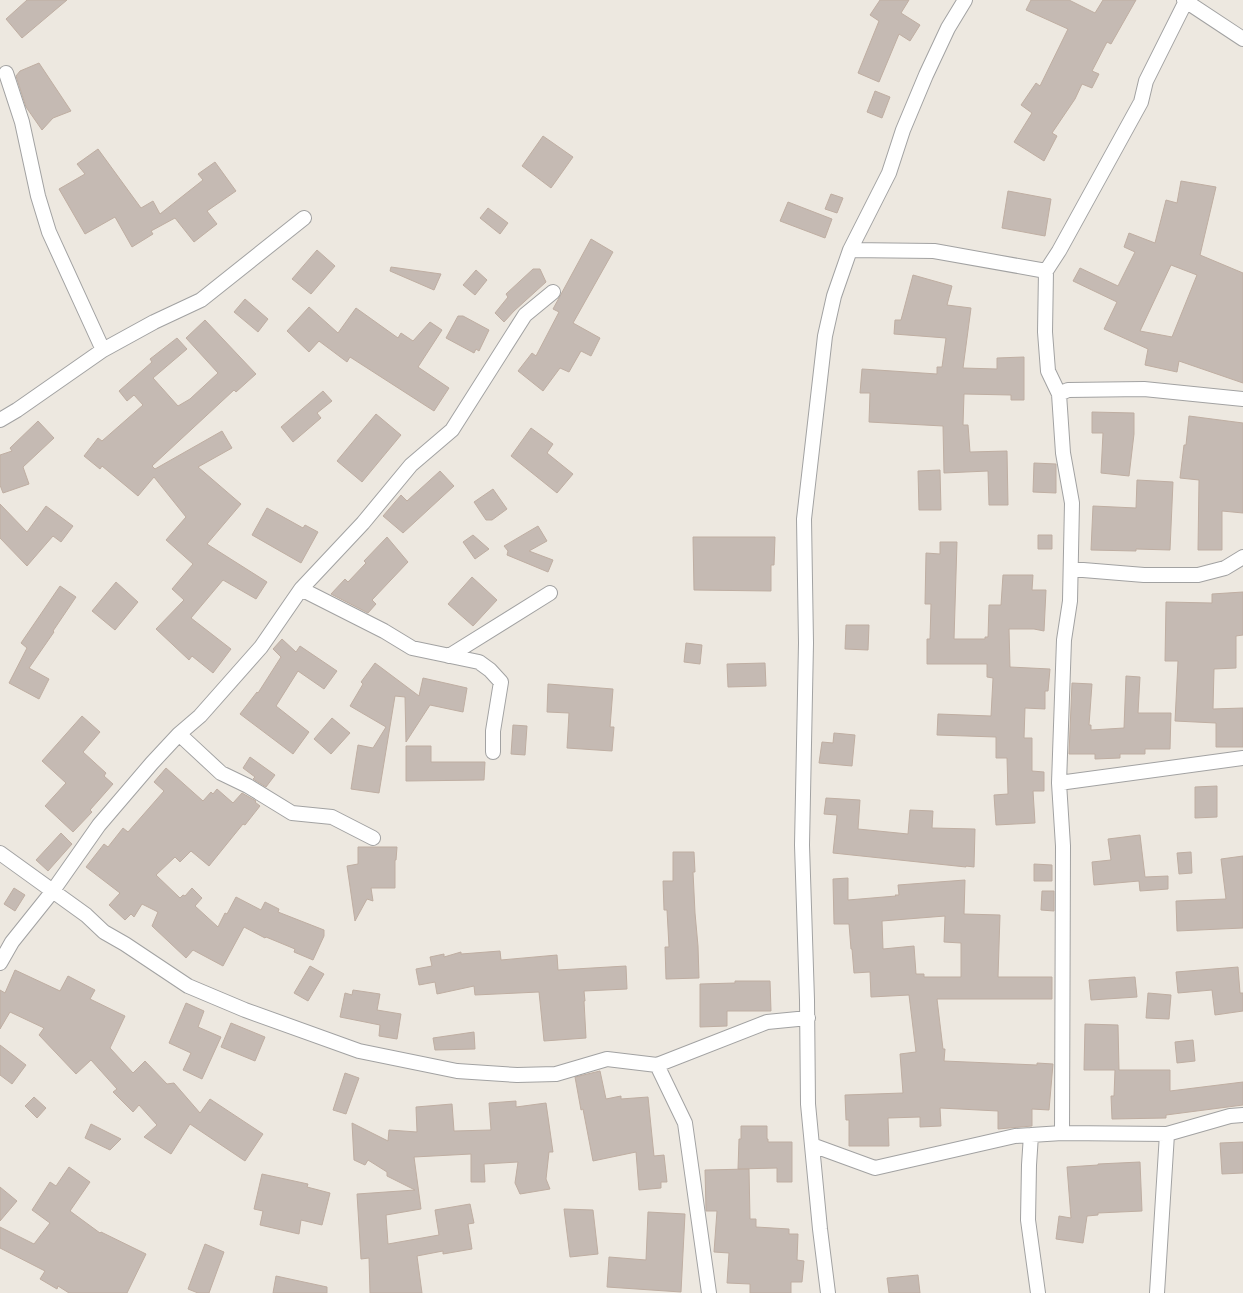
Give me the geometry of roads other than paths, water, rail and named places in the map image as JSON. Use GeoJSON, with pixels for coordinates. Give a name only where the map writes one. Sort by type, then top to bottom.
{"type":"FeatureCollection","features":[{"type":"Feature","properties":{"kind":"street"},"geometry":{"type":"LineString","coordinates":[[828,1293],[808,1104],[808,1018],[802,845],[806,643],[804,519],[825,336],[834,296],[850,250],[889,173],[903,130],[926,75],[948,28],[965,0]]}},
{"type":"Feature","properties":{"kind":"street"},"geometry":{"type":"LineString","coordinates":[[1062,1133],[1063,846],[1059,782],[1064,640],[1070,602],[1072,503],[1063,453],[1059,394],[1048,371],[1045,332],[1046,271],[1059,251],[1141,102],[1146,81],[1185,1],[1243,39]]}},
{"type":"Feature","properties":{"kind":"street"},"geometry":{"type":"LineString","coordinates":[[6,73],[22,122],[38,196],[49,232],[103,350]]}},
{"type":"Feature","properties":{"kind":"street"},"geometry":{"type":"LineString","coordinates":[[0,420],[17,410],[103,350],[154,322],[200,300],[304,218]]}},
{"type":"Feature","properties":{"kind":"street"},"geometry":{"type":"LineString","coordinates":[[850,250],[934,251],[1046,271]]}},
{"type":"Feature","properties":{"kind":"street"},"geometry":{"type":"LineString","coordinates":[[0,963],[12,942],[52,892],[99,825],[152,763],[179,734],[200,716],[261,647],[301,589],[363,522],[411,465],[452,430],[525,316],[553,292]]}},
{"type":"Feature","properties":{"kind":"street"},"geometry":{"type":"LineString","coordinates":[[1059,394],[1068,390],[1144,389],[1243,399]]}},
{"type":"Feature","properties":{"kind":"street"},"geometry":{"type":"LineString","coordinates":[[1070,570],[1144,575],[1198,576],[1225,568],[1243,557]]}},
{"type":"Feature","properties":{"kind":"street"},"geometry":{"type":"LineString","coordinates":[[301,589],[384,631],[412,648],[479,662],[490,670],[501,682],[493,731],[493,752]]}},
{"type":"Feature","properties":{"kind":"street"},"geometry":{"type":"LineString","coordinates":[[449,656],[550,593]]}},
{"type":"Feature","properties":{"kind":"street"},"geometry":{"type":"LineString","coordinates":[[179,734],[221,773],[248,786],[292,813],[332,817],[373,838]]}},
{"type":"Feature","properties":{"kind":"street"},"geometry":{"type":"LineString","coordinates":[[1059,782],[1243,758]]}},
{"type":"Feature","properties":{"kind":"street"},"geometry":{"type":"LineString","coordinates":[[0,853],[52,892],[86,915],[104,932],[125,944],[188,986],[245,1010],[359,1051],[457,1071],[517,1075],[556,1074],[607,1059],[657,1065],[767,1022],[808,1018]]}},
{"type":"Feature","properties":{"kind":"street"},"geometry":{"type":"LineString","coordinates":[[657,1065],[686,1123],[709,1293]]}},
{"type":"Feature","properties":{"kind":"street"},"geometry":{"type":"LineString","coordinates":[[812,1145],[875,1168],[1015,1136],[1062,1133],[1167,1134],[1230,1116],[1243,1115]]}},
{"type":"Feature","properties":{"kind":"street"},"geometry":{"type":"LineString","coordinates":[[1158,1293],[1167,1134]]}},
{"type":"Feature","properties":{"kind":"street"},"geometry":{"type":"LineString","coordinates":[[1031,1135],[1028,1220],[1038,1293]]}}]}
